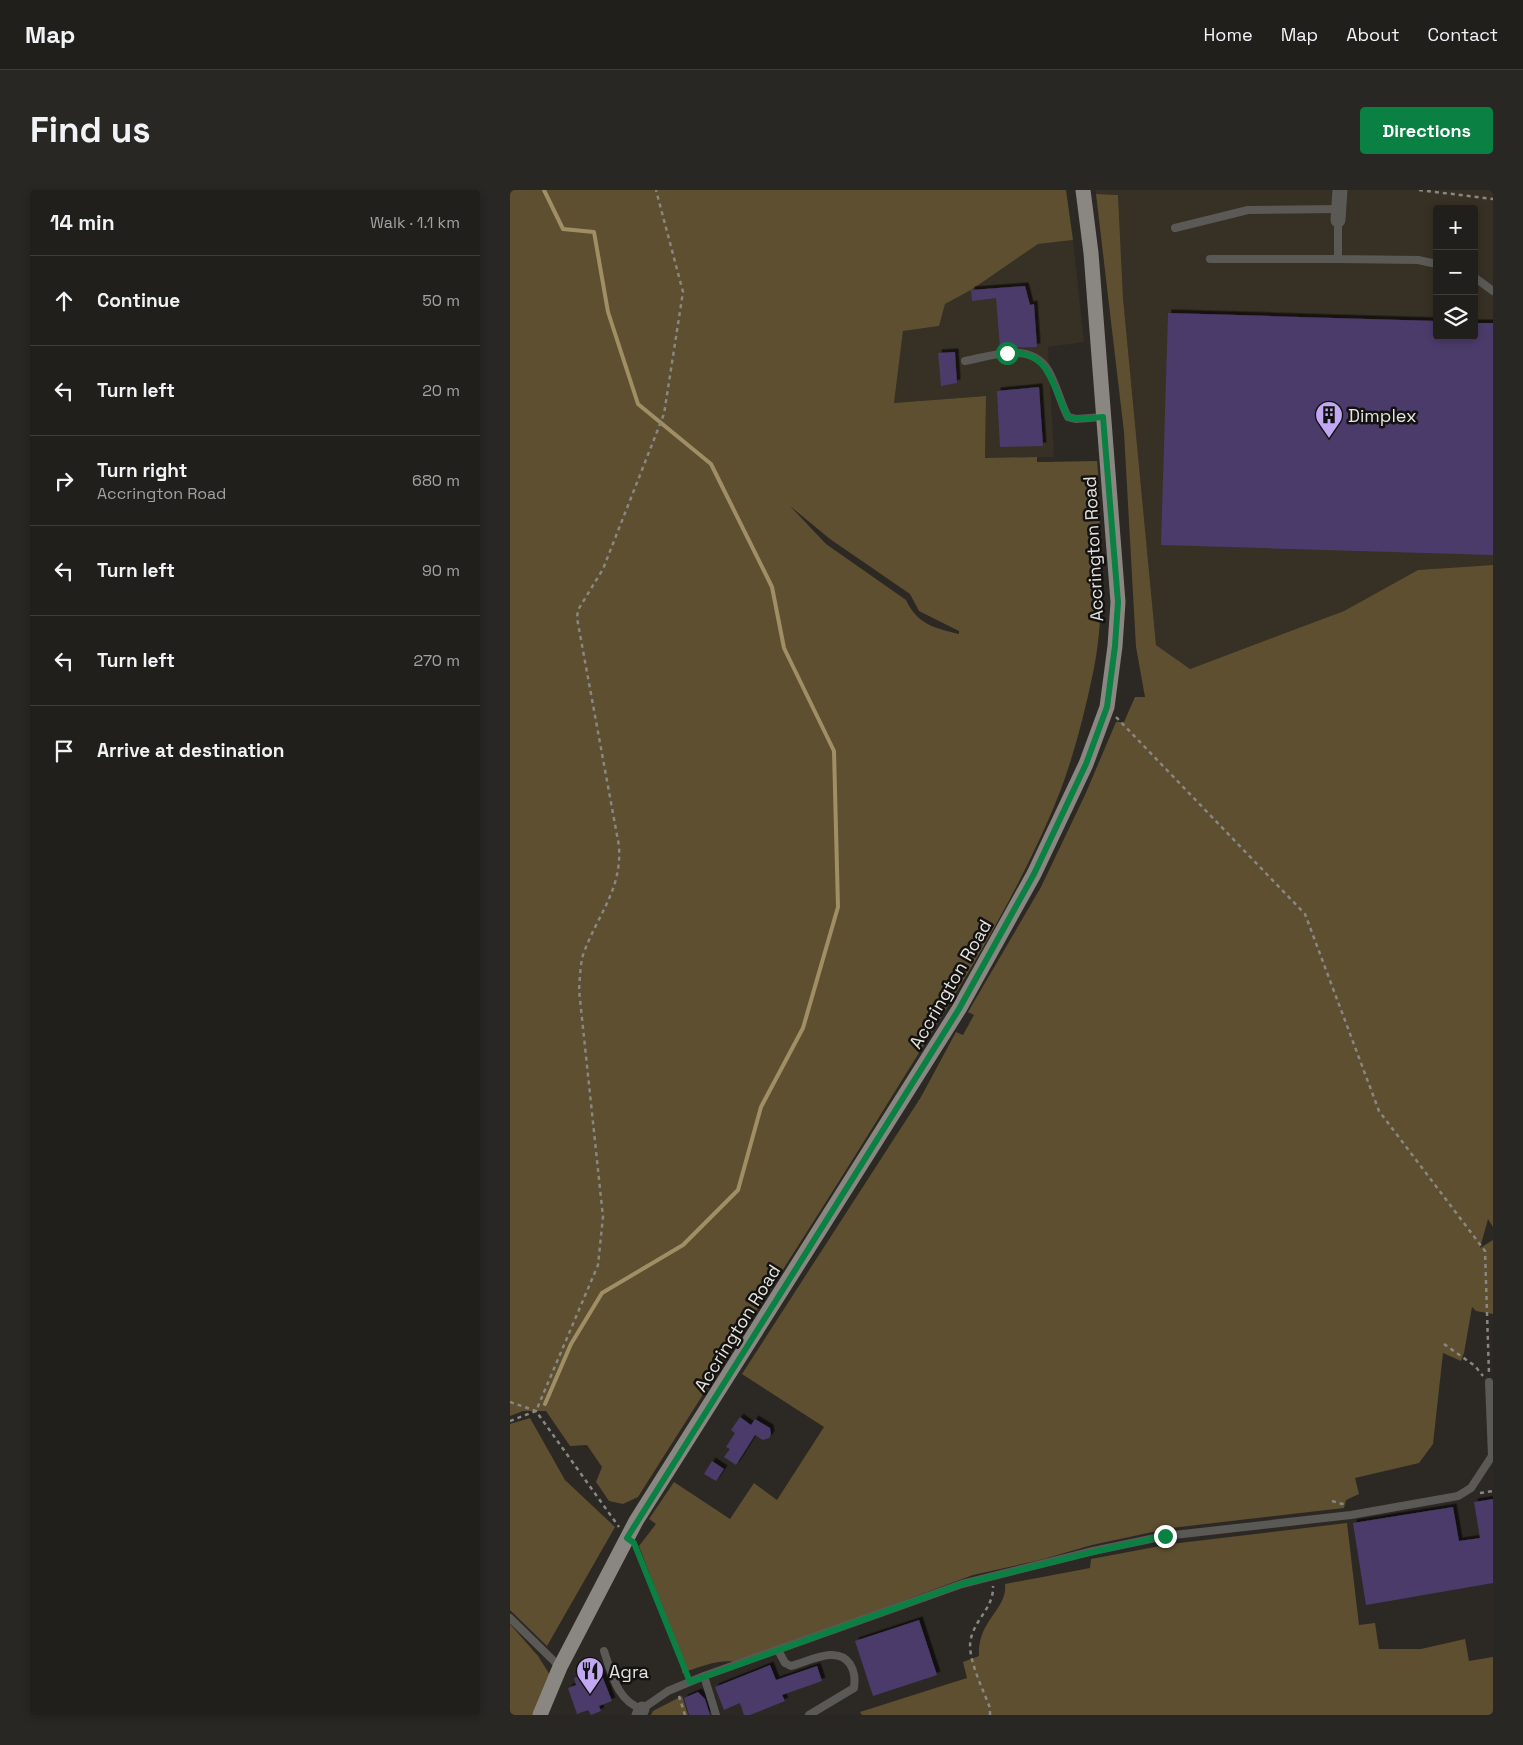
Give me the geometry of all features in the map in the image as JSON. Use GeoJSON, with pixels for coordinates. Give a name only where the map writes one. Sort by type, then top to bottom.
{"type":"FeatureCollection","features":[{"type":"Feature","properties":{"kind":"main road","name":"Accrington Road"},"geometry":{"type":"LineString","coordinates":[[540,1715],[560,1667],[627,1538],[959,1009],[1034,874],[1086,764],[1107,707],[1115,646],[1118,602],[1091,253],[1083,190]]}},
{"type":"Feature","properties":{"kind":"street"},"geometry":{"type":"LineString","coordinates":[[1339,215],[1340,190]]}},
{"type":"Feature","properties":{"kind":"lane"},"geometry":{"type":"LineString","coordinates":[[1176,228],[1248,210],[1339,215],[1338,259]]}},
{"type":"Feature","properties":{"kind":"lane"},"geometry":{"type":"LineString","coordinates":[[1210,259],[1409,259],[1433,263]]}},
{"type":"Feature","properties":{"kind":"lane"},"geometry":{"type":"LineString","coordinates":[[1478,280],[1493,291]]}},
{"type":"Feature","properties":{"kind":"lane"},"geometry":{"type":"LineString","coordinates":[[965,361],[1016,352],[1036,358],[1048,370],[1068,417],[1076,419],[1103,417]]}},
{"type":"Feature","properties":{"kind":"lane"},"geometry":{"type":"LineString","coordinates":[[604,1651],[618,1690],[632,1706],[641,1712],[652,1700],[704,1676],[962,1584],[1165,1536],[1351,1515],[1458,1496],[1471,1488],[1492,1456],[1489,1382]]}},
{"type":"Feature","properties":{"kind":"lane"},"geometry":{"type":"LineString","coordinates":[[510,1618],[560,1667]]}},
{"type":"Feature","properties":{"kind":"lane"},"geometry":{"type":"LineString","coordinates":[[778,1650],[785,1663],[791,1666],[836,1653],[845,1656],[852,1668],[855,1679],[854,1688],[809,1715]]}},
{"type":"Feature","properties":{"kind":"lane"},"geometry":{"type":"LineString","coordinates":[[704,1676],[716,1715]]}},
{"type":"Feature","properties":{"kind":"path"},"geometry":{"type":"LineString","coordinates":[[510,1421],[536,1411],[598,1266],[603,1217],[579,990],[583,956],[614,888],[621,866],[620,846],[577,618],[578,610],[603,569],[664,414],[683,292],[656,190]]}},
{"type":"Feature","properties":{"kind":"path"},"geometry":{"type":"LineString","coordinates":[[1419,190],[1493,198]]}},
{"type":"Feature","properties":{"kind":"path"},"geometry":{"type":"LineString","coordinates":[[1107,707],[1305,914],[1379,1111],[1485,1251],[1489,1382]]}},
{"type":"Feature","properties":{"kind":"path"},"geometry":{"type":"LineString","coordinates":[[1444,1344],[1475,1366],[1489,1382]]}},
{"type":"Feature","properties":{"kind":"path"},"geometry":{"type":"LineString","coordinates":[[510,1402],[536,1411],[627,1538],[634,1543],[690,1682]]}},
{"type":"Feature","properties":{"kind":"path"},"geometry":{"type":"LineString","coordinates":[[989,1578],[993,1586],[993,1599],[971,1638],[970,1652],[990,1708],[990,1715]]}},
{"type":"Feature","properties":{"kind":"path"},"geometry":{"type":"LineString","coordinates":[[676,1688],[685,1715]]}},
{"type":"Feature","properties":{"kind":"shaded area"},"geometry":{"type":"Polygon","coordinates":[[[510,190],[1066,190],[1073,240],[1038,244],[971,290],[945,304],[939,326],[903,331],[894,403],[986,396],[985,458],[1037,457],[1037,462],[1097,461],[1101,598],[1100,623],[1093,673],[1075,746],[1064,781],[1034,852],[997,923],[957,991],[831,1194],[638,1497],[623,1504],[609,1501],[596,1482],[602,1467],[587,1445],[570,1446],[546,1411],[523,1411],[510,1416],[510,190]],[[790,506],[826,544],[906,600],[915,615],[921,620],[942,630],[959,634],[959,631],[919,611],[910,594],[830,539],[790,506]]]}},
{"type":"Feature","properties":{"kind":"shaded area"},"geometry":{"type":"Polygon","coordinates":[[[1095,190],[1493,190],[1493,565],[1418,570],[1344,611],[1189,669],[1156,645],[1123,298],[1118,195],[1096,194],[1095,190]]]}},
{"type":"Feature","properties":{"kind":"shaded area"},"geometry":{"type":"Polygon","coordinates":[[[1096,194],[1118,195],[1123,298],[1156,645],[1190,669],[1344,611],[1418,570],[1493,565],[1493,1227],[1488,1219],[1480,1248],[1493,1240],[1493,1314],[1476,1311],[1472,1307],[1461,1361],[1443,1353],[1433,1444],[1419,1463],[1355,1478],[1359,1494],[1346,1500],[1344,1508],[1171,1528],[1092,1545],[1040,1560],[973,1575],[738,1662],[716,1663],[682,1673],[683,1662],[639,1546],[656,1524],[649,1519],[674,1482],[730,1519],[754,1483],[777,1500],[824,1427],[742,1374],[921,1097],[956,1032],[963,1035],[974,1015],[968,1012],[1041,887],[1085,795],[1116,722],[1124,722],[1135,697],[1145,697],[1136,647],[1124,432],[1096,194]]]}},
{"type":"Feature","properties":{"kind":"shaded area"},"geometry":{"type":"Polygon","coordinates":[[[1073,240],[1084,342],[1048,347],[1054,457],[985,458],[986,396],[894,403],[903,331],[939,326],[945,304],[971,290],[1038,244],[1073,240]]]}},
{"type":"Feature","properties":{"kind":"shaded area"},"geometry":{"type":"Polygon","coordinates":[[[530,1418],[565,1480],[615,1527],[547,1646],[510,1610],[510,1424],[530,1418]]]}},
{"type":"Feature","properties":{"kind":"shaded area"},"geometry":{"type":"Polygon","coordinates":[[[1347,1523],[1359,1625],[1375,1623],[1379,1649],[1421,1649],[1465,1639],[1469,1661],[1493,1657],[1493,1715],[862,1715],[860,1712],[967,1678],[963,1662],[979,1656],[983,1633],[1002,1601],[1005,1593],[1005,1584],[1090,1568],[1091,1559],[1171,1544],[1347,1523]]]}},
{"type":"Feature","properties":{"kind":"shaded area"},"geometry":{"type":"Polygon","coordinates":[[[510,1624],[538,1656],[550,1675],[533,1715],[510,1715],[510,1624]]]}},
{"type":"Feature","properties":{"kind":"shaded area"},"geometry":{"type":"Polygon","coordinates":[[[682,1696],[688,1715],[651,1715],[653,1711],[682,1696]]]}},
{"type":"Feature","properties":{"kind":"building"},"geometry":{"type":"Polygon","coordinates":[[[1025,286],[1030,305],[1034,304],[1037,347],[1000,348],[996,298],[972,301],[971,290],[1025,286]]]}},
{"type":"Feature","properties":{"kind":"building","name":"Dimplex"},"geometry":{"type":"Polygon","coordinates":[[[1168,313],[1433,321],[1433,340],[1478,340],[1478,323],[1493,323],[1493,555],[1161,545],[1168,313]]]}},
{"type":"Feature","properties":{"kind":"building"},"geometry":{"type":"Polygon","coordinates":[[[955,352],[957,383],[941,386],[938,353],[955,352]]]}},
{"type":"Feature","properties":{"kind":"building"},"geometry":{"type":"Polygon","coordinates":[[[1039,387],[1043,446],[1000,447],[997,391],[1039,387]]]}},
{"type":"Feature","properties":{"kind":"building"},"geometry":{"type":"Polygon","coordinates":[[[740,1417],[751,1425],[755,1419],[770,1428],[771,1434],[769,1438],[763,1440],[755,1435],[736,1465],[724,1457],[730,1449],[726,1447],[735,1433],[731,1430],[740,1417]]]}},
{"type":"Feature","properties":{"kind":"building"},"geometry":{"type":"Polygon","coordinates":[[[712,1461],[724,1469],[716,1481],[704,1474],[712,1461]]]}},
{"type":"Feature","properties":{"kind":"building"},"geometry":{"type":"Polygon","coordinates":[[[1493,1499],[1493,1583],[1366,1605],[1353,1523],[1453,1507],[1459,1541],[1480,1538],[1474,1502],[1493,1499]]]}},
{"type":"Feature","properties":{"kind":"building"},"geometry":{"type":"Polygon","coordinates":[[[919,1620],[937,1675],[873,1696],[855,1641],[919,1620]]]}},
{"type":"Feature","properties":{"kind":"building"},"geometry":{"type":"Polygon","coordinates":[[[770,1665],[776,1680],[817,1666],[822,1681],[782,1695],[785,1701],[750,1715],[744,1715],[740,1703],[724,1710],[715,1687],[770,1665]]]}},
{"type":"Feature","properties":{"kind":"building","name":"Agra"},"geometry":{"type":"Polygon","coordinates":[[[590,1673],[591,1676],[601,1673],[612,1701],[599,1706],[601,1711],[591,1715],[588,1710],[577,1714],[568,1688],[576,1685],[574,1678],[590,1673]]]}},
{"type":"Feature","properties":{"kind":"building"},"geometry":{"type":"Polygon","coordinates":[[[698,1692],[705,1699],[710,1715],[689,1715],[684,1698],[698,1692]]]}},
{"type":"Feature","properties":{"kind":"waterway"},"geometry":{"type":"LineString","coordinates":[[544,190],[563,229],[594,232],[608,312],[638,404],[711,464],[772,587],[784,648],[834,751],[838,907],[803,1028],[761,1107],[738,1190],[683,1245],[602,1293],[571,1344],[545,1404]]}},
{"type":"Feature","properties":{"kind":"place","name":"Dimplex"},"geometry":{"type":"Point","coordinates":[1329,439]}},
{"type":"Feature","properties":{"kind":"place","name":"Agra"},"geometry":{"type":"Point","coordinates":[590,1695]}},
{"type":"Feature","properties":{"kind":"route"},"geometry":{"type":"LineString","coordinates":[[1007,353],[1016,352],[1036,358],[1048,370],[1068,417],[1076,419],[1103,417],[1118,602],[1115,646],[1107,707],[1086,764],[1034,874],[959,1009],[627,1538],[634,1543],[690,1682],[962,1584],[1165,1536]]}}]}
